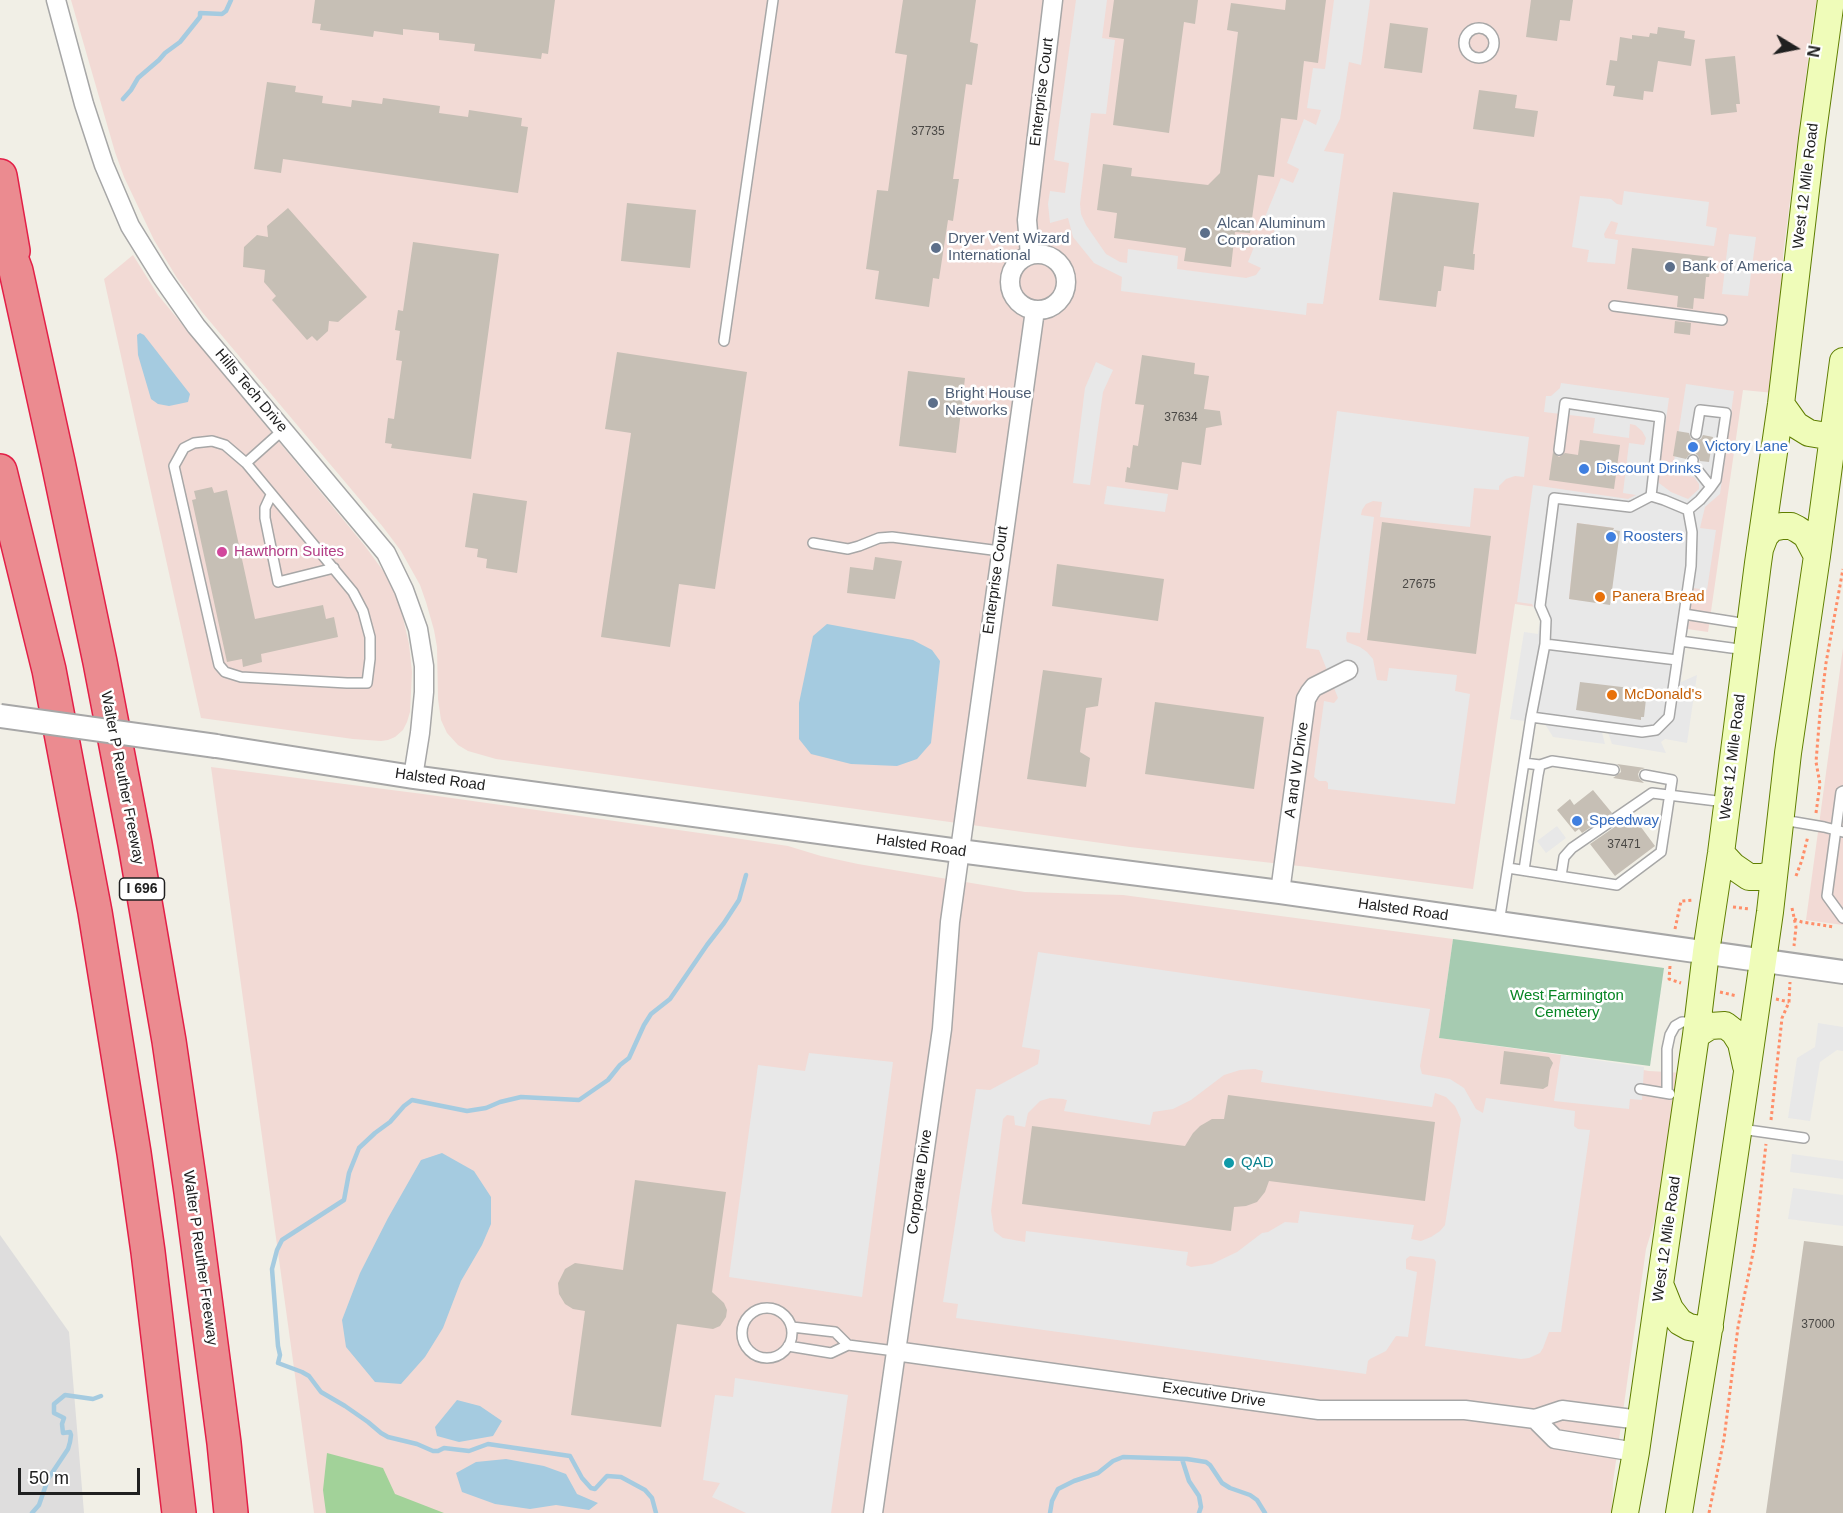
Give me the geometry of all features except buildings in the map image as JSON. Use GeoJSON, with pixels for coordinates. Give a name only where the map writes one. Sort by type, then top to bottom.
{"type":"FeatureCollection","features":[{"type":"Feature","properties":{"kind":"highway"},"geometry":{"type":"LineString","coordinates":[[0,176],[16,271]]}},
{"type":"Feature","properties":{"kind":"highway","name":"Walter P Reuther Freeway"},"geometry":{"type":"LineString","coordinates":[[0,228],[16,271],[100,662],[170,1041],[209,1323],[231,1513]]}},
{"type":"Feature","properties":{"kind":"highway"},"geometry":{"type":"LineString","coordinates":[[0,471],[49,670],[95,912],[147,1241],[179,1513]]}},
{"type":"Feature","properties":{"kind":"main road","name":"West 12 Mile Road"},"geometry":{"type":"LineString","coordinates":[[1625,1513],[1660,1284],[1677,1095],[1697,1029],[1746,650],[1781,404],[1812,139],[1834,10]]}},
{"type":"Feature","properties":{"kind":"main road"},"geometry":{"type":"LineString","coordinates":[[1679,1513],[1710,1327],[1762,960],[1780,908],[1785,876],[1780,820],[1817,556],[1838,437],[1843,361]]}},
{"type":"Feature","properties":{"kind":"main road"},"geometry":{"type":"LineString","coordinates":[[1781,404],[1796,425],[1809,433],[1838,437]]}},
{"type":"Feature","properties":{"kind":"main road"},"geometry":{"type":"LineString","coordinates":[[1760,549],[1765,536],[1773,528],[1791,526],[1806,535],[1817,556]]}},
{"type":"Feature","properties":{"kind":"main road"},"geometry":{"type":"LineString","coordinates":[[1721,854],[1742,874],[1749,877],[1785,876]]}},
{"type":"Feature","properties":{"kind":"main road"},"geometry":{"type":"LineString","coordinates":[[1697,1029],[1725,1025],[1734,1032],[1741,1043],[1747,1072]]}},
{"type":"Feature","properties":{"kind":"main road"},"geometry":{"type":"LineString","coordinates":[[1660,1284],[1670,1309],[1680,1322],[1700,1329],[1710,1327]]}},
{"type":"Feature","properties":{"kind":"street","name":"Hills Tech Drive"},"geometry":{"type":"LineString","coordinates":[[56,0],[104,165],[130,226],[196,326],[386,553],[412,609],[422,650],[424,692],[413,777]]}},
{"type":"Feature","properties":{"kind":"street","name":"Enterprise Court"},"geometry":{"type":"LineString","coordinates":[[1030,255],[1027,220],[1053,0]]}},
{"type":"Feature","properties":{"kind":"street"},"geometry":{"type":"LineString","coordinates":[[1041,254],[1051,257],[1065,274],[1066,285],[1062,295],[1046,309],[1035,310],[1024,306],[1011,290],[1010,279],[1013,268],[1020,260],[1030,255],[1041,254]]}},
{"type":"Feature","properties":{"kind":"street","name":"Enterprise Court"},"geometry":{"type":"LineString","coordinates":[[959,851],[1035,310]]}},
{"type":"Feature","properties":{"kind":"street","name":"A and W Drive"},"geometry":{"type":"LineString","coordinates":[[1280,892],[1306,699],[1314,687],[1348,670]]}},
{"type":"Feature","properties":{"kind":"street","name":"Halsted Road"},"geometry":{"type":"LineString","coordinates":[[0,716],[216,746],[413,777],[1280,892],[1843,972]]}},
{"type":"Feature","properties":{"kind":"street","name":"Corporate Drive"},"geometry":{"type":"LineString","coordinates":[[873,1513],[942,1029],[950,922],[959,851]]}},
{"type":"Feature","properties":{"kind":"street","name":"Executive Drive"},"geometry":{"type":"LineString","coordinates":[[895,1351],[1319,1410],[1465,1410],[1535,1419],[1562,1410],[1640,1420]]}},
{"type":"Feature","properties":{"kind":"street"},"geometry":{"type":"LineString","coordinates":[[1535,1419],[1555,1439],[1636,1452]]}},
{"type":"Feature","properties":{"kind":"lane"},"geometry":{"type":"LineString","coordinates":[[724,340],[773,0]]}},
{"type":"Feature","properties":{"kind":"lane"},"geometry":{"type":"LineString","coordinates":[[1614,306],[1722,320]]}},
{"type":"Feature","properties":{"kind":"lane"},"geometry":{"type":"LineString","coordinates":[[1559,450],[1565,402],[1660,417],[1651,496]]}},
{"type":"Feature","properties":{"kind":"lane"},"geometry":{"type":"LineString","coordinates":[[1688,510],[1700,500],[1716,480],[1726,413],[1700,410],[1696,434]]}},
{"type":"Feature","properties":{"kind":"lane"},"geometry":{"type":"LineString","coordinates":[[246,463],[284,429]]}},
{"type":"Feature","properties":{"kind":"lane"},"geometry":{"type":"LineString","coordinates":[[212,441],[225,445],[246,463],[353,592],[363,611],[370,636],[368,683],[241,677],[225,672],[219,665],[174,466],[184,447],[194,443],[212,441]]}},
{"type":"Feature","properties":{"kind":"lane"},"geometry":{"type":"LineString","coordinates":[[1693,459],[1692,463],[1712,487]]}},
{"type":"Feature","properties":{"kind":"lane"},"geometry":{"type":"LineString","coordinates":[[271,495],[265,508],[265,519],[278,582],[334,568]]}},
{"type":"Feature","properties":{"kind":"lane"},"geometry":{"type":"LineString","coordinates":[[1499,923],[1531,717],[1545,644],[1546,620],[1540,606],[1554,498],[1630,507],[1651,496],[1688,510]]}},
{"type":"Feature","properties":{"kind":"lane"},"geometry":{"type":"LineString","coordinates":[[1531,717],[1642,732],[1656,730],[1669,717],[1691,566],[1692,532],[1688,510]]}},
{"type":"Feature","properties":{"kind":"lane"},"geometry":{"type":"LineString","coordinates":[[813,543],[848,549],[879,538],[892,537],[1000,551]]}},
{"type":"Feature","properties":{"kind":"lane"},"geometry":{"type":"LineString","coordinates":[[1684,614],[1750,624]]}},
{"type":"Feature","properties":{"kind":"lane"},"geometry":{"type":"LineString","coordinates":[[1680,641],[1746,650]]}},
{"type":"Feature","properties":{"kind":"lane"},"geometry":{"type":"LineString","coordinates":[[1545,644],[1677,660]]}},
{"type":"Feature","properties":{"kind":"lane"},"geometry":{"type":"LineString","coordinates":[[1524,763],[1540,765],[1552,761],[1614,770]]}},
{"type":"Feature","properties":{"kind":"lane"},"geometry":{"type":"LineString","coordinates":[[1524,870],[1540,765]]}},
{"type":"Feature","properties":{"kind":"lane"},"geometry":{"type":"LineString","coordinates":[[1508,868],[1617,885],[1661,852],[1672,780],[1646,775]]}},
{"type":"Feature","properties":{"kind":"lane"},"geometry":{"type":"LineString","coordinates":[[1843,791],[1841,792],[1840,832],[1827,896],[1843,918]]}},
{"type":"Feature","properties":{"kind":"lane"},"geometry":{"type":"LineString","coordinates":[[1561,876],[1564,857],[1572,848],[1652,793],[1727,802]]}},
{"type":"Feature","properties":{"kind":"lane"},"geometry":{"type":"LineString","coordinates":[[1780,820],[1824,826],[1840,832]]}},
{"type":"Feature","properties":{"kind":"lane"},"geometry":{"type":"LineString","coordinates":[[1640,1089],[1677,1095]]}},
{"type":"Feature","properties":{"kind":"lane"},"geometry":{"type":"LineString","coordinates":[[1739,1129],[1804,1138]]}},
{"type":"Feature","properties":{"kind":"lane"},"geometry":{"type":"LineString","coordinates":[[771,1307],[780,1311],[792,1327],[792,1337],[788,1346],[772,1358],[762,1358],[753,1354],[746,1347],[742,1338],[745,1319],[752,1312],[761,1308],[771,1307]]}},
{"type":"Feature","properties":{"kind":"lane"},"geometry":{"type":"LineString","coordinates":[[792,1327],[835,1332],[848,1345]]}},
{"type":"Feature","properties":{"kind":"lane"},"geometry":{"type":"LineString","coordinates":[[788,1346],[831,1353],[848,1345],[895,1351]]}},
{"type":"Feature","properties":{"kind":"path"},"geometry":{"type":"LineString","coordinates":[[1785,876],[1802,860],[1807,837],[1813,825],[1820,784],[1816,762],[1820,713],[1826,663],[1843,569]]}},
{"type":"Feature","properties":{"kind":"path"},"geometry":{"type":"LineString","coordinates":[[1678,912],[1681,901],[1693,900],[1713,904],[1780,908],[1802,922],[1843,928]]}},
{"type":"Feature","properties":{"kind":"path"},"geometry":{"type":"LineString","coordinates":[[1794,919],[1796,927]]}},
{"type":"Feature","properties":{"kind":"path"},"geometry":{"type":"LineString","coordinates":[[1670,968],[1669,979],[1675,981]]}},
{"type":"Feature","properties":{"kind":"path"},"geometry":{"type":"LineString","coordinates":[[1701,988],[1732,995],[1789,1002]]}},
{"type":"Feature","properties":{"kind":"path"},"geometry":{"type":"LineString","coordinates":[[1709,1513],[1724,1439],[1738,1327],[1755,1243],[1768,1133],[1773,1113],[1782,1018],[1789,1002],[1790,989]]}},
{"type":"Feature","properties":{"kind":"shaded area"},"geometry":{"type":"Polygon","coordinates":[[[71,0],[1817,0],[1783,255],[1783,303],[1774,393],[1743,390],[1708,632],[1515,604],[1473,889],[1130,847],[496,759],[468,751],[458,745],[447,733],[441,720],[434,630],[420,585],[401,551],[202,312],[177,278],[154,240],[124,177],[115,152],[71,0]]]}},
{"type":"Feature","properties":{"kind":"shaded area"},"geometry":{"type":"Polygon","coordinates":[[[1076,0],[1107,0],[1102,38],[1115,40],[1106,114],[1091,113],[1080,204],[1086,225],[1106,254],[1120,262],[1127,263],[1128,249],[1178,256],[1177,269],[1246,278],[1256,275],[1261,268],[1248,262],[1258,237],[1270,241],[1275,229],[1263,222],[1281,178],[1293,183],[1299,169],[1287,163],[1304,119],[1316,125],[1321,110],[1307,108],[1313,68],[1325,69],[1334,0],[1370,0],[1361,65],[1349,62],[1340,119],[1324,151],[1344,154],[1323,304],[1307,303],[1306,315],[1121,291],[1122,277],[1094,263],[1073,237],[1068,218],[1050,223],[1048,204],[1050,191],[1065,193],[1069,163],[1054,160],[1076,0]]]}},
{"type":"Feature","properties":{"kind":"shaded area"},"geometry":{"type":"Polygon","coordinates":[[[1624,191],[1709,202],[1706,226],[1717,228],[1714,246],[1615,234],[1618,223],[1611,221],[1604,234],[1605,238],[1618,240],[1615,264],[1587,262],[1589,250],[1572,247],[1580,196],[1611,199],[1622,205],[1624,191]]]}},
{"type":"Feature","properties":{"kind":"shaded area"},"geometry":{"type":"Polygon","coordinates":[[[1729,234],[1756,237],[1748,296],[1722,294],[1729,234]]]}},
{"type":"Feature","properties":{"kind":"shaded area"},"geometry":{"type":"Polygon","coordinates":[[[133,255],[158,295],[384,572],[401,609],[409,644],[412,672],[410,712],[403,730],[395,737],[381,741],[353,739],[201,718],[104,279],[133,255]]]}},
{"type":"Feature","properties":{"kind":"shaded area"},"geometry":{"type":"Polygon","coordinates":[[[1096,362],[1113,370],[1103,392],[1090,485],[1073,483],[1085,388],[1096,362]]]}},
{"type":"Feature","properties":{"kind":"shaded area"},"geometry":{"type":"Polygon","coordinates":[[[1561,383],[1669,398],[1659,483],[1671,492],[1688,499],[1699,489],[1699,484],[1694,477],[1672,474],[1686,384],[1734,391],[1720,494],[1705,507],[1700,528],[1716,530],[1707,590],[1693,588],[1681,682],[1697,675],[1687,743],[1665,739],[1661,742],[1666,753],[1612,744],[1608,732],[1602,732],[1605,744],[1553,737],[1545,724],[1510,719],[1524,632],[1538,634],[1540,620],[1532,604],[1517,602],[1533,485],[1628,499],[1636,495],[1623,493],[1629,443],[1644,445],[1646,438],[1635,425],[1630,424],[1629,438],[1593,433],[1595,418],[1544,412],[1546,396],[1551,396],[1560,388],[1561,383]],[[1577,523],[1569,599],[1610,604],[1619,531],[1613,530],[1614,528],[1577,523]]]}},
{"type":"Feature","properties":{"kind":"shaded area"},"geometry":{"type":"Polygon","coordinates":[[[1337,411],[1529,437],[1524,477],[1515,476],[1506,479],[1499,486],[1499,490],[1474,488],[1470,527],[1380,517],[1382,502],[1373,501],[1366,504],[1362,510],[1361,515],[1374,517],[1360,633],[1347,632],[1347,642],[1360,647],[1373,659],[1377,680],[1387,681],[1389,668],[1457,675],[1455,691],[1470,694],[1455,804],[1328,789],[1326,781],[1319,781],[1314,777],[1324,701],[1334,703],[1338,698],[1319,650],[1306,648],[1337,411]]]}},
{"type":"Feature","properties":{"kind":"shaded area"},"geometry":{"type":"Polygon","coordinates":[[[1107,486],[1168,494],[1165,512],[1104,504],[1107,486]]]}},
{"type":"Feature","properties":{"kind":"shaded area"},"geometry":{"type":"Polygon","coordinates":[[[1843,648],[1843,925],[1806,920],[1843,648]]]}},
{"type":"Feature","properties":{"kind":"shaded area"},"geometry":{"type":"Polygon","coordinates":[[[211,767],[423,794],[788,846],[858,864],[1025,892],[1123,895],[1453,939],[1439,1038],[1561,1055],[1649,1071],[1684,1073],[1661,1200],[1646,1249],[1613,1482],[1612,1513],[314,1513],[211,767]]]}},
{"type":"Feature","properties":{"kind":"shaded area"},"geometry":{"type":"Polygon","coordinates":[[[1557,826],[1566,838],[1546,853],[1537,841],[1557,826]]]}},
{"type":"Feature","properties":{"kind":"shaded area"},"geometry":{"type":"Polygon","coordinates":[[[1038,952],[1430,1009],[1420,1066],[1422,1074],[1450,1079],[1464,1088],[1476,1109],[1483,1113],[1486,1098],[1575,1111],[1574,1126],[1578,1129],[1590,1130],[1561,1332],[1549,1332],[1540,1353],[1521,1359],[1425,1346],[1436,1262],[1434,1259],[1410,1256],[1406,1259],[1406,1269],[1417,1272],[1408,1337],[1396,1336],[1386,1351],[1368,1361],[1366,1374],[956,1318],[958,1304],[943,1302],[976,1089],[990,1090],[1038,1064],[1040,1050],[1022,1047],[1038,952]],[[1240,1070],[1224,1075],[1191,1100],[1173,1109],[1153,1112],[1150,1125],[1064,1111],[1067,1100],[1050,1098],[1040,1101],[1028,1113],[1025,1127],[1015,1125],[1014,1116],[1007,1115],[1003,1119],[991,1211],[994,1231],[1003,1238],[1025,1242],[1026,1231],[1188,1252],[1186,1265],[1191,1267],[1212,1264],[1237,1252],[1262,1233],[1285,1222],[1298,1223],[1300,1211],[1414,1225],[1411,1239],[1421,1241],[1440,1231],[1445,1225],[1461,1119],[1455,1106],[1446,1097],[1435,1093],[1432,1107],[1261,1082],[1263,1071],[1240,1070]]]}},
{"type":"Feature","properties":{"kind":"shaded area"},"geometry":{"type":"Polygon","coordinates":[[[1818,1023],[1843,1027],[1843,1051],[1837,1050],[1820,1062],[1810,1121],[1788,1118],[1797,1058],[1815,1047],[1818,1023]]]}},
{"type":"Feature","properties":{"kind":"shaded area"},"geometry":{"type":"Polygon","coordinates":[[[809,1053],[893,1062],[862,1297],[729,1277],[758,1065],[805,1071],[809,1053]]]}},
{"type":"Feature","properties":{"kind":"shaded area"},"geometry":{"type":"Polygon","coordinates":[[[1561,1055],[1644,1067],[1642,1100],[1630,1099],[1629,1109],[1554,1101],[1561,1055]]]}},
{"type":"Feature","properties":{"kind":"shaded area"},"geometry":{"type":"Polygon","coordinates":[[[1792,1154],[1843,1161],[1843,1179],[1790,1172],[1792,1154]]]}},
{"type":"Feature","properties":{"kind":"shaded area"},"geometry":{"type":"Polygon","coordinates":[[[1793,1188],[1843,1195],[1843,1226],[1788,1219],[1793,1188]]]}},
{"type":"Feature","properties":{"kind":"shaded area"},"geometry":{"type":"Polygon","coordinates":[[[0,1235],[69,1332],[84,1513],[0,1513],[0,1235]]]}},
{"type":"Feature","properties":{"kind":"shaded area"},"geometry":{"type":"Polygon","coordinates":[[[735,1378],[848,1395],[831,1513],[746,1513],[712,1497],[720,1483],[703,1480],[715,1395],[733,1397],[735,1378]]]}},
{"type":"Feature","properties":{"kind":"green space","name":"West Farmington Cemetery"},"geometry":{"type":"Polygon","coordinates":[[[1453,939],[1664,968],[1650,1066],[1439,1038],[1453,939]]]}},
{"type":"Feature","properties":{"kind":"green space"},"geometry":{"type":"Polygon","coordinates":[[[327,1453],[383,1468],[395,1494],[444,1513],[326,1513],[323,1490],[327,1453]]]}},
{"type":"Feature","properties":{"kind":"water"},"geometry":{"type":"Polygon","coordinates":[[[140,333],[144,335],[190,394],[188,402],[169,406],[158,404],[151,399],[138,355],[137,335],[140,333]]]}},
{"type":"Feature","properties":{"kind":"water"},"geometry":{"type":"Polygon","coordinates":[[[827,624],[913,640],[932,650],[940,661],[931,743],[917,759],[897,766],[851,764],[811,754],[799,739],[799,703],[813,636],[827,624]]]}},
{"type":"Feature","properties":{"kind":"water"},"geometry":{"type":"Polygon","coordinates":[[[442,1153],[474,1171],[491,1197],[491,1224],[482,1245],[461,1281],[443,1328],[425,1357],[401,1384],[375,1382],[346,1347],[342,1320],[360,1273],[421,1160],[442,1153]]]}},
{"type":"Feature","properties":{"kind":"water"},"geometry":{"type":"Polygon","coordinates":[[[457,1400],[480,1406],[502,1421],[493,1436],[459,1442],[437,1436],[435,1427],[457,1400]]]}},
{"type":"Feature","properties":{"kind":"water"},"geometry":{"type":"Polygon","coordinates":[[[506,1459],[544,1466],[566,1474],[577,1494],[598,1503],[589,1510],[556,1505],[530,1509],[495,1504],[462,1492],[456,1473],[476,1462],[506,1459]]]}},
{"type":"Feature","properties":{"kind":"waterway"},"geometry":{"type":"LineString","coordinates":[[123,99],[138,78],[180,42],[200,17],[200,13],[222,14],[231,0]]}},
{"type":"Feature","properties":{"kind":"waterway"},"geometry":{"type":"LineString","coordinates":[[656,1513],[652,1498],[645,1490],[621,1477],[607,1476],[595,1489],[591,1488],[582,1478],[570,1456],[488,1444],[469,1451],[444,1448],[433,1451],[381,1433],[345,1406],[321,1392],[309,1376],[278,1363],[280,1355],[272,1269],[282,1240],[344,1200],[349,1173],[359,1148],[412,1100],[467,1111],[486,1108],[521,1097],[579,1100],[608,1080],[629,1058],[651,1014],[670,999],[724,923],[739,900],[746,875]]}},
{"type":"Feature","properties":{"kind":"waterway"},"geometry":{"type":"LineString","coordinates":[[32,1513],[39,1505],[48,1479],[68,1449],[70,1442],[70,1432],[63,1433],[64,1418],[54,1413],[54,1404],[65,1395],[93,1399],[101,1396]]}},
{"type":"Feature","properties":{"kind":"waterway"},"geometry":{"type":"LineString","coordinates":[[1050,1513],[1052,1501],[1058,1489],[1098,1473],[1113,1461],[1123,1457],[1187,1459],[1206,1462],[1222,1483],[1250,1495],[1257,1500],[1265,1513]]}},
{"type":"Feature","properties":{"kind":"waterway"},"geometry":{"type":"LineString","coordinates":[[1182,1459],[1189,1481],[1199,1496],[1201,1507],[1199,1513]]}},
{"type":"Feature","properties":{"kind":"place","name":"Alcan Aluminum Corporation"},"geometry":{"type":"Point","coordinates":[1205,233]}},
{"type":"Feature","properties":{"kind":"place","name":"Dryer Vent Wizard International"},"geometry":{"type":"Point","coordinates":[936,248]}},
{"type":"Feature","properties":{"kind":"place","name":"Bank of America"},"geometry":{"type":"Point","coordinates":[1670,267]}},
{"type":"Feature","properties":{"kind":"place","name":"Bright House Networks"},"geometry":{"type":"Point","coordinates":[933,403]}},
{"type":"Feature","properties":{"kind":"place","name":"Victory Lane"},"geometry":{"type":"Point","coordinates":[1693,447]}},
{"type":"Feature","properties":{"kind":"place","name":"Discount Drinks"},"geometry":{"type":"Point","coordinates":[1584,469]}},
{"type":"Feature","properties":{"kind":"place","name":"Roosters"},"geometry":{"type":"Point","coordinates":[1611,537]}},
{"type":"Feature","properties":{"kind":"place","name":"Hawthorn Suites"},"geometry":{"type":"Point","coordinates":[222,552]}},
{"type":"Feature","properties":{"kind":"place","name":"Panera Bread"},"geometry":{"type":"Point","coordinates":[1600,597]}},
{"type":"Feature","properties":{"kind":"place","name":"McDonald's"},"geometry":{"type":"Point","coordinates":[1612,695]}},
{"type":"Feature","properties":{"kind":"place","name":"Speedway"},"geometry":{"type":"Point","coordinates":[1577,821]}},
{"type":"Feature","properties":{"kind":"place","name":"QAD"},"geometry":{"type":"Point","coordinates":[1229,1163]}}]}
